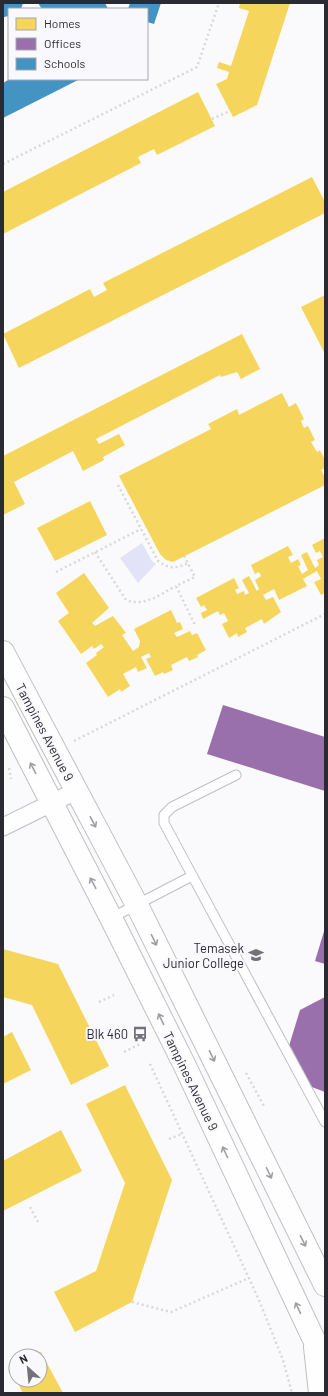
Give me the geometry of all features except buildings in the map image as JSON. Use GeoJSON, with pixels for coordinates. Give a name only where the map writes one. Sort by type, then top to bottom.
{"type":"FeatureCollection","features":[{"type":"Feature","properties":{"kind":"main road","name":"Tampines Avenue 9"},"geometry":{"type":"LineString","coordinates":[[3,652],[137,905],[325,1286]]}},
{"type":"Feature","properties":{"kind":"main road","name":"Tampines Avenue 9"},"geometry":{"type":"LineString","coordinates":[[3,708],[185,1066],[314,1343],[325,1362]]}},
{"type":"Feature","properties":{"kind":"main road"},"geometry":{"type":"LineString","coordinates":[[314,1343],[320,1393]]}},
{"type":"Feature","properties":{"kind":"street","name":"Tampines Avenue 9"},"geometry":{"type":"LineString","coordinates":[[50,803],[76,790]]}},
{"type":"Feature","properties":{"kind":"street"},"geometry":{"type":"LineString","coordinates":[[3,827],[50,803]]}},
{"type":"Feature","properties":{"kind":"lane"},"geometry":{"type":"LineString","coordinates":[[236,775],[172,807],[164,815],[164,823],[325,1122]]}},
{"type":"Feature","properties":{"kind":"lane"},"geometry":{"type":"LineString","coordinates":[[111,918],[192,876]]}},
{"type":"Feature","properties":{"kind":"path"},"geometry":{"type":"LineString","coordinates":[[3,164],[197,67],[219,3]]}},
{"type":"Feature","properties":{"kind":"path"},"geometry":{"type":"LineString","coordinates":[[212,120],[230,110]]}},
{"type":"Feature","properties":{"kind":"path"},"geometry":{"type":"LineString","coordinates":[[118,485],[158,561],[165,566],[173,568],[188,563]]}},
{"type":"Feature","properties":{"kind":"path"},"geometry":{"type":"LineString","coordinates":[[56,572],[141,529]]}},
{"type":"Feature","properties":{"kind":"path"},"geometry":{"type":"LineString","coordinates":[[95,552],[126,600],[134,603],[144,602],[195,577],[184,556]]}},
{"type":"Feature","properties":{"kind":"path"},"geometry":{"type":"LineString","coordinates":[[176,586],[195,626]]}},
{"type":"Feature","properties":{"kind":"path"},"geometry":{"type":"LineString","coordinates":[[74,742],[325,614]]}},
{"type":"Feature","properties":{"kind":"path"},"geometry":{"type":"LineString","coordinates":[[99,1002],[114,995]]}},
{"type":"Feature","properties":{"kind":"path"},"geometry":{"type":"LineString","coordinates":[[124,1052],[140,1044]]}},
{"type":"Feature","properties":{"kind":"path"},"geometry":{"type":"LineString","coordinates":[[150,1064],[249,1278],[283,1360],[292,1393]]}},
{"type":"Feature","properties":{"kind":"path"},"geometry":{"type":"LineString","coordinates":[[244,1069],[264,1106]]}},
{"type":"Feature","properties":{"kind":"path"},"geometry":{"type":"LineString","coordinates":[[169,1139],[182,1134]]}},
{"type":"Feature","properties":{"kind":"path"},"geometry":{"type":"LineString","coordinates":[[30,1207],[38,1222]]}},
{"type":"Feature","properties":{"kind":"path"},"geometry":{"type":"LineString","coordinates":[[132,1302],[171,1312],[249,1278]]}},
{"type":"Feature","properties":{"kind":"shaded area"},"geometry":{"type":"Polygon","coordinates":[[[142,543],[152,561],[156,564],[138,583],[120,558],[142,543]]]}},
{"type":"Feature","properties":{"kind":"place","name":"Temasek Junior College"},"geometry":{"type":"Point","coordinates":[256,955]}},
{"type":"Feature","properties":{"kind":"place","name":"Blk 460"},"geometry":{"type":"Point","coordinates":[140,1034]}}]}
